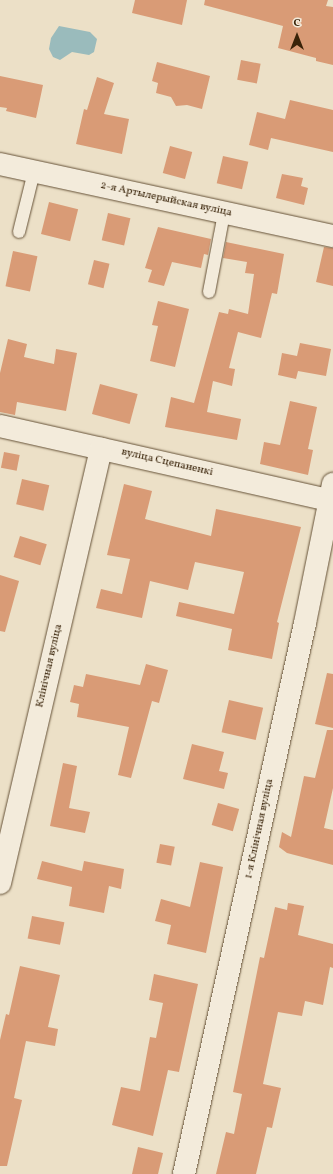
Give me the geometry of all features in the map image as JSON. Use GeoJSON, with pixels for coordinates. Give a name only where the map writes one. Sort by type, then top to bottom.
{"type":"FeatureCollection","features":[{"type":"Feature","properties":{"kind":"street","name":"2-я Артылерыйская вуліца"},"geometry":{"type":"LineString","coordinates":[[0,164],[333,236]]}},
{"type":"Feature","properties":{"kind":"street","name":"вуліца Сцепаненкі"},"geometry":{"type":"LineString","coordinates":[[0,426],[101,449],[332,495]]}},
{"type":"Feature","properties":{"kind":"street","name":"Клінічная вуліца"},"geometry":{"type":"LineString","coordinates":[[0,883],[101,449]]}},
{"type":"Feature","properties":{"kind":"street","name":"1-я Клінічная вуліца"},"geometry":{"type":"LineString","coordinates":[[184,1174],[306,623],[332,495]]}},
{"type":"Feature","properties":{"kind":"lane"},"geometry":{"type":"LineString","coordinates":[[19,232],[34,172]]}},
{"type":"Feature","properties":{"kind":"lane"},"geometry":{"type":"LineString","coordinates":[[209,292],[224,213]]}},
{"type":"Feature","properties":{"kind":"water"},"geometry":{"type":"Polygon","coordinates":[[[59,26],[90,32],[97,39],[94,52],[89,55],[72,52],[60,60],[53,57],[49,49],[51,38],[59,26]]]}},
{"type":"Feature","properties":{"kind":"building"},"geometry":{"type":"Polygon","coordinates":[[[135,0],[187,0],[182,25],[132,13],[135,0]]]}},
{"type":"Feature","properties":{"kind":"building"},"geometry":{"type":"Polygon","coordinates":[[[205,0],[328,0],[326,6],[333,7],[333,65],[316,61],[316,58],[278,48],[283,26],[204,5],[205,0]]]}},
{"type":"Feature","properties":{"kind":"building"},"geometry":{"type":"Polygon","coordinates":[[[241,60],[261,64],[257,83],[237,80],[241,60]]]}},
{"type":"Feature","properties":{"kind":"building"},"geometry":{"type":"Polygon","coordinates":[[[157,62],[210,76],[202,109],[187,105],[176,106],[171,97],[156,93],[158,83],[152,81],[157,62]]]}},
{"type":"Feature","properties":{"kind":"building"},"geometry":{"type":"Polygon","coordinates":[[[0,76],[43,85],[36,118],[6,111],[7,108],[0,107],[0,76]]]}},
{"type":"Feature","properties":{"kind":"building"},"geometry":{"type":"Polygon","coordinates":[[[97,77],[114,83],[104,114],[129,119],[122,154],[76,144],[84,109],[87,110],[97,77]]]}},
{"type":"Feature","properties":{"kind":"building"},"geometry":{"type":"Polygon","coordinates":[[[290,100],[333,110],[333,152],[271,138],[268,150],[249,145],[257,112],[285,119],[290,100]]]}},
{"type":"Feature","properties":{"kind":"building"},"geometry":{"type":"Polygon","coordinates":[[[170,146],[192,152],[185,179],[163,173],[170,146]]]}},
{"type":"Feature","properties":{"kind":"building"},"geometry":{"type":"Polygon","coordinates":[[[223,156],[248,162],[242,189],[217,183],[223,156]]]}},
{"type":"Feature","properties":{"kind":"building"},"geometry":{"type":"Polygon","coordinates":[[[282,174],[303,178],[301,186],[308,188],[304,205],[276,198],[282,174]]]}},
{"type":"Feature","properties":{"kind":"building"},"geometry":{"type":"Polygon","coordinates":[[[49,202],[78,209],[70,241],[41,234],[49,202]]]}},
{"type":"Feature","properties":{"kind":"building"},"geometry":{"type":"Polygon","coordinates":[[[108,213],[130,218],[124,245],[102,240],[108,213]]]}},
{"type":"Feature","properties":{"kind":"building"},"geometry":{"type":"Polygon","coordinates":[[[158,227],[211,239],[208,255],[204,254],[201,268],[172,262],[164,286],[148,282],[152,270],[145,268],[158,227]]]}},
{"type":"Feature","properties":{"kind":"building"},"geometry":{"type":"Polygon","coordinates":[[[226,242],[284,254],[277,294],[272,293],[261,338],[238,332],[229,368],[235,369],[232,386],[213,381],[207,412],[241,419],[237,440],[165,427],[171,397],[194,403],[219,312],[228,314],[229,309],[248,314],[254,274],[245,273],[247,262],[223,258],[226,242]]]}},
{"type":"Feature","properties":{"kind":"building"},"geometry":{"type":"Polygon","coordinates":[[[324,247],[333,248],[333,286],[316,282],[324,247]]]}},
{"type":"Feature","properties":{"kind":"building"},"geometry":{"type":"Polygon","coordinates":[[[13,251],[37,256],[30,291],[6,286],[13,251]]]}},
{"type":"Feature","properties":{"kind":"building"},"geometry":{"type":"Polygon","coordinates":[[[94,260],[110,264],[103,288],[88,284],[94,260]]]}},
{"type":"Feature","properties":{"kind":"building"},"geometry":{"type":"Polygon","coordinates":[[[158,301],[189,309],[175,367],[150,361],[158,326],[152,325],[158,301]]]}},
{"type":"Feature","properties":{"kind":"building"},"geometry":{"type":"Polygon","coordinates":[[[8,339],[27,344],[24,357],[54,364],[56,349],[77,353],[66,411],[17,402],[15,415],[0,412],[0,373],[8,339]]]}},
{"type":"Feature","properties":{"kind":"building"},"geometry":{"type":"Polygon","coordinates":[[[300,343],[331,349],[326,376],[298,371],[296,379],[278,375],[282,353],[297,356],[300,343]]]}},
{"type":"Feature","properties":{"kind":"building"},"geometry":{"type":"Polygon","coordinates":[[[100,384],[138,394],[130,424],[92,414],[100,384]]]}},
{"type":"Feature","properties":{"kind":"building"},"geometry":{"type":"Polygon","coordinates":[[[290,401],[317,407],[308,449],[313,450],[308,475],[260,464],[264,442],[280,445],[290,401]]]}},
{"type":"Feature","properties":{"kind":"building"},"geometry":{"type":"Polygon","coordinates":[[[4,452],[20,455],[17,471],[1,468],[4,452]]]}},
{"type":"Feature","properties":{"kind":"building"},"geometry":{"type":"Polygon","coordinates":[[[22,479],[49,485],[43,511],[16,504],[22,479]]]}},
{"type":"Feature","properties":{"kind":"building"},"geometry":{"type":"Polygon","coordinates":[[[124,484],[152,491],[145,519],[211,536],[216,509],[301,527],[277,622],[279,623],[272,659],[228,650],[232,629],[176,616],[179,602],[234,614],[244,572],[195,562],[188,590],[150,581],[142,618],[96,608],[101,589],[122,594],[130,559],[107,555],[124,484]]]}},
{"type":"Feature","properties":{"kind":"building"},"geometry":{"type":"Polygon","coordinates":[[[20,536],[47,544],[40,565],[14,557],[20,536]]]}},
{"type":"Feature","properties":{"kind":"building"},"geometry":{"type":"Polygon","coordinates":[[[0,575],[19,581],[5,632],[0,631],[0,575]]]}},
{"type":"Feature","properties":{"kind":"building"},"geometry":{"type":"Polygon","coordinates":[[[146,664],[168,670],[159,703],[152,701],[131,778],[118,775],[129,727],[77,717],[79,704],[70,702],[74,685],[83,687],[86,674],[140,685],[146,664]]]}},
{"type":"Feature","properties":{"kind":"building"},"geometry":{"type":"Polygon","coordinates":[[[327,673],[333,674],[333,728],[315,724],[327,673]]]}},
{"type":"Feature","properties":{"kind":"building"},"geometry":{"type":"Polygon","coordinates":[[[229,700],[263,708],[256,740],[222,732],[229,700]]]}},
{"type":"Feature","properties":{"kind":"building"},"geometry":{"type":"Polygon","coordinates":[[[327,730],[333,730],[333,788],[324,828],[333,830],[333,865],[287,853],[279,847],[282,832],[291,837],[304,776],[315,778],[327,730]]]}},
{"type":"Feature","properties":{"kind":"building"},"geometry":{"type":"Polygon","coordinates":[[[192,744],[224,752],[219,771],[228,773],[224,789],[183,779],[192,744]]]}},
{"type":"Feature","properties":{"kind":"building"},"geometry":{"type":"Polygon","coordinates":[[[63,763],[77,766],[69,808],[90,812],[85,833],[50,826],[63,763]]]}},
{"type":"Feature","properties":{"kind":"building"},"geometry":{"type":"Polygon","coordinates":[[[218,803],[239,809],[233,831],[212,825],[218,803]]]}},
{"type":"Feature","properties":{"kind":"building"},"geometry":{"type":"Polygon","coordinates":[[[160,844],[175,847],[171,866],[156,863],[160,844]]]}},
{"type":"Feature","properties":{"kind":"building"},"geometry":{"type":"Polygon","coordinates":[[[42,861],[82,871],[84,861],[124,869],[121,889],[109,886],[104,913],[69,906],[72,887],[37,879],[42,861]]]}},
{"type":"Feature","properties":{"kind":"building"},"geometry":{"type":"Polygon","coordinates":[[[200,862],[223,867],[206,953],[167,944],[171,925],[155,921],[161,899],[190,907],[200,862]]]}},
{"type":"Feature","properties":{"kind":"building"},"geometry":{"type":"Polygon","coordinates":[[[288,903],[304,906],[298,935],[333,944],[333,968],[330,967],[323,1005],[305,1001],[302,1016],[278,1012],[263,1084],[281,1088],[272,1128],[267,1127],[256,1174],[216,1174],[226,1132],[234,1134],[242,1094],[233,1092],[260,957],[264,958],[275,907],[287,910],[288,903]]]}},
{"type":"Feature","properties":{"kind":"building"},"geometry":{"type":"Polygon","coordinates":[[[32,916],[64,922],[60,945],[28,939],[32,916]]]}},
{"type":"Feature","properties":{"kind":"building"},"geometry":{"type":"Polygon","coordinates":[[[20,966],[60,975],[48,1027],[58,1029],[55,1046],[26,1041],[14,1098],[22,1100],[7,1166],[0,1166],[0,1040],[6,1014],[9,1015],[20,966]]]}},
{"type":"Feature","properties":{"kind":"building"},"geometry":{"type":"Polygon","coordinates":[[[154,974],[198,984],[179,1072],[168,1070],[153,1136],[112,1125],[121,1087],[140,1091],[150,1037],[156,1038],[163,1003],[149,1000],[154,974]]]}},
{"type":"Feature","properties":{"kind":"building"},"geometry":{"type":"Polygon","coordinates":[[[138,1147],[163,1153],[158,1174],[132,1174],[138,1147]]]}}]}
